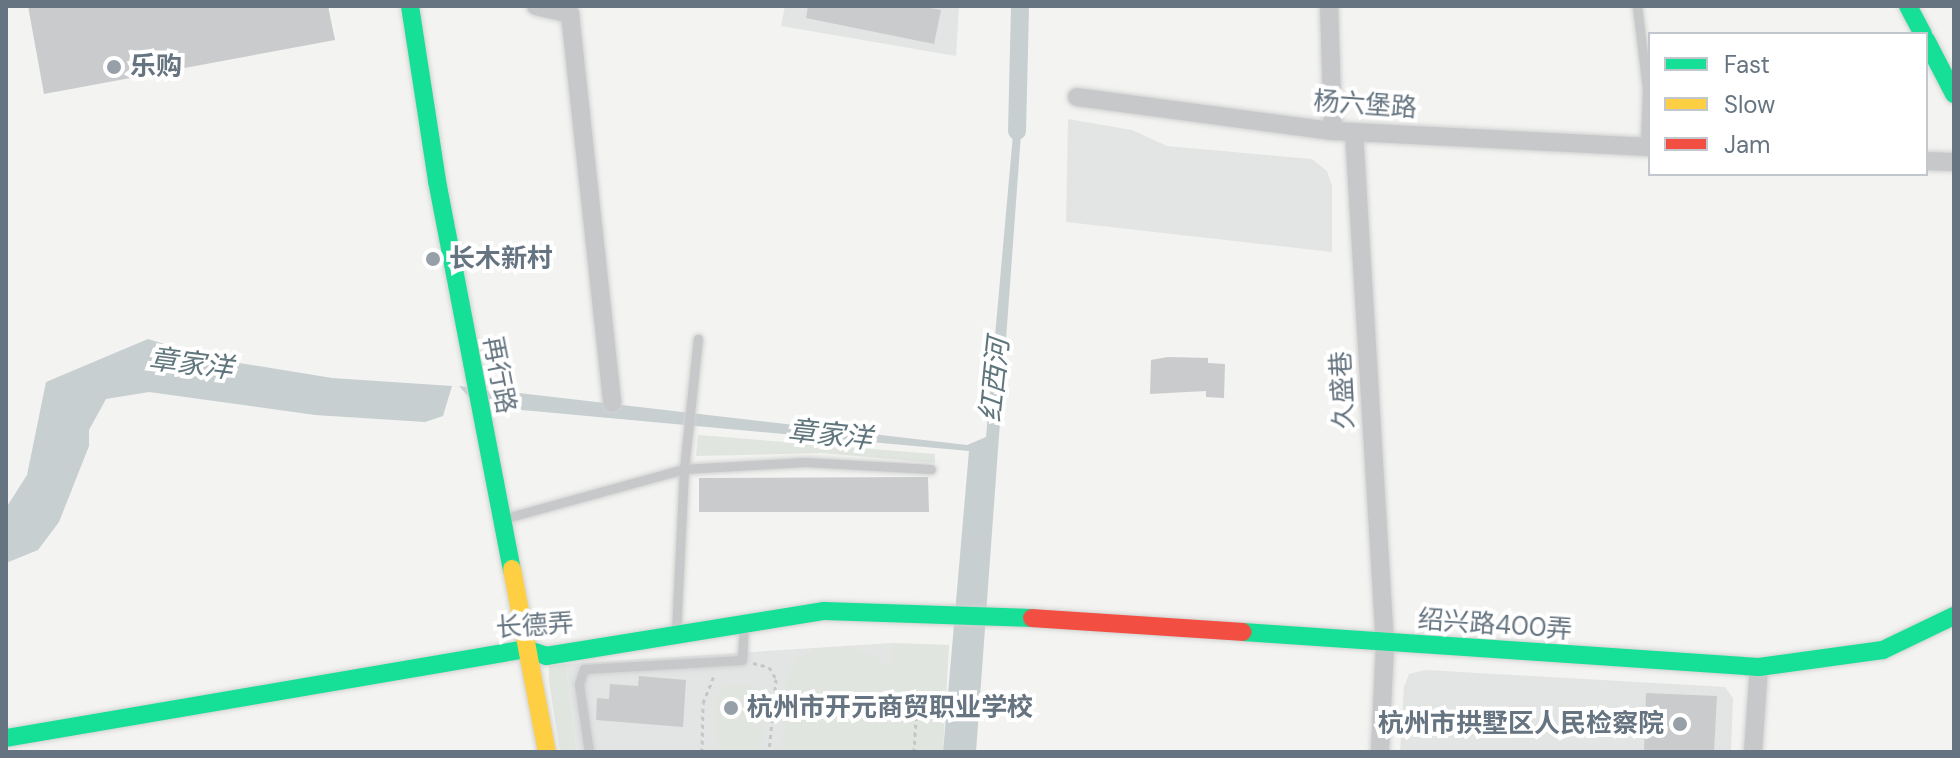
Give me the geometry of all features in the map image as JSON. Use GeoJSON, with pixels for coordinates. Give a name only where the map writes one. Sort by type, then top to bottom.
{"type":"FeatureCollection","features":[{"type":"Feature","properties":{"kind":"street","name":"再行路"},"geometry":{"type":"LineString","coordinates":[[410,6],[500,519],[547,752]]}},
{"type":"Feature","properties":{"kind":"street"},"geometry":{"type":"LineString","coordinates":[[536,6],[570,14],[612,403]]}},
{"type":"Feature","properties":{"kind":"street"},"geometry":{"type":"LineString","coordinates":[[1329,6],[1333,131]]}},
{"type":"Feature","properties":{"kind":"street"},"geometry":{"type":"LineString","coordinates":[[1908,6],[1922,32]]}},
{"type":"Feature","properties":{"kind":"street"},"geometry":{"type":"LineString","coordinates":[[1928,44],[1954,94]]}},
{"type":"Feature","properties":{"kind":"street","name":"杨六堡路"},"geometry":{"type":"LineString","coordinates":[[1077,97],[1333,131],[1647,147]]}},
{"type":"Feature","properties":{"kind":"street","name":"久盛巷"},"geometry":{"type":"LineString","coordinates":[[1354,132],[1385,644],[1380,752]]}},
{"type":"Feature","properties":{"kind":"street"},"geometry":{"type":"LineString","coordinates":[[1928,161],[1954,162]]}},
{"type":"Feature","properties":{"kind":"street","name":"长德弄"},"geometry":{"type":"LineString","coordinates":[[6,738],[526,649],[546,656],[744,620],[824,611],[940,612],[1024,619]]}},
{"type":"Feature","properties":{"kind":"street","name":"绍兴路400弄"},"geometry":{"type":"LineString","coordinates":[[1024,619],[1759,667],[1883,650],[1954,616]]}},
{"type":"Feature","properties":{"kind":"street"},"geometry":{"type":"LineString","coordinates":[[1753,752],[1759,667]]}},
{"type":"Feature","properties":{"kind":"lane"},"geometry":{"type":"LineString","coordinates":[[1637,6],[1647,89],[1647,147]]}},
{"type":"Feature","properties":{"kind":"lane"},"geometry":{"type":"LineString","coordinates":[[676,632],[684,469],[698,339]]}},
{"type":"Feature","properties":{"kind":"lane"},"geometry":{"type":"LineString","coordinates":[[500,519],[684,469],[805,462],[931,469]]}},
{"type":"Feature","properties":{"kind":"lane"},"geometry":{"type":"LineString","coordinates":[[589,752],[579,684],[584,669],[742,660],[744,620]]}},
{"type":"Feature","properties":{"kind":"path"},"geometry":{"type":"LineString","coordinates":[[702,752],[703,703],[718,665],[742,660],[769,667],[776,679],[769,752]]}},
{"type":"Feature","properties":{"kind":"path"},"geometry":{"type":"LineString","coordinates":[[914,752],[917,703]]}},
{"type":"Feature","properties":{"kind":"shaded area"},"geometry":{"type":"Polygon","coordinates":[[[785,6],[959,6],[956,56],[781,26],[785,6]]]}},
{"type":"Feature","properties":{"kind":"shaded area"},"geometry":{"type":"Polygon","coordinates":[[[1068,119],[1132,130],[1167,146],[1312,159],[1327,171],[1332,186],[1332,252],[1066,222],[1068,119]]]}},
{"type":"Feature","properties":{"kind":"shaded area"},"geometry":{"type":"Polygon","coordinates":[[[698,435],[935,454],[935,463],[822,453],[696,456],[698,435]]]}},
{"type":"Feature","properties":{"kind":"shaded area","name":"杭州市开元商贸职业学校"},"geometry":{"type":"Polygon","coordinates":[[[892,643],[888,752],[577,752],[566,664],[892,643]]]}},
{"type":"Feature","properties":{"kind":"shaded area"},"geometry":{"type":"Polygon","coordinates":[[[892,643],[949,645],[943,752],[781,752],[787,675],[796,659],[816,649],[849,647],[875,656],[890,672],[892,643]]]}},
{"type":"Feature","properties":{"kind":"shaded area"},"geometry":{"type":"Polygon","coordinates":[[[566,664],[577,752],[560,752],[549,681],[549,666],[566,664]]]}},
{"type":"Feature","properties":{"kind":"shaded area"},"geometry":{"type":"Polygon","coordinates":[[[1425,670],[1725,687],[1733,698],[1731,752],[1400,752],[1404,687],[1409,674],[1425,670]]]}},
{"type":"Feature","properties":{"kind":"shaded area"},"geometry":{"type":"Polygon","coordinates":[[[724,685],[758,686],[766,697],[761,752],[718,752],[715,703],[724,685]]]}},
{"type":"Feature","properties":{"kind":"water","name":"章家洋"},"geometry":{"type":"Polygon","coordinates":[[[1023,106],[976,752],[943,752],[969,451],[522,410],[474,403],[459,386],[967,445],[986,437],[1015,112],[1023,106]]]}},
{"type":"Feature","properties":{"kind":"water","name":"章家洋"},"geometry":{"type":"Polygon","coordinates":[[[148,339],[209,358],[332,378],[452,386],[443,416],[425,422],[315,415],[149,392],[106,399],[89,430],[89,446],[59,522],[38,550],[6,563],[6,508],[27,475],[46,382],[148,339]]]}},
{"type":"Feature","properties":{"kind":"building","name":"乐购"},"geometry":{"type":"Polygon","coordinates":[[[28,6],[328,6],[335,40],[44,94],[28,6]]]}},
{"type":"Feature","properties":{"kind":"building"},"geometry":{"type":"Polygon","coordinates":[[[808,6],[919,6],[941,10],[934,44],[806,18],[808,6]]]}},
{"type":"Feature","properties":{"kind":"building"},"geometry":{"type":"Polygon","coordinates":[[[1168,357],[1208,358],[1208,363],[1225,364],[1224,398],[1206,397],[1206,391],[1150,394],[1151,360],[1168,357]]]}},
{"type":"Feature","properties":{"kind":"building"},"geometry":{"type":"Polygon","coordinates":[[[928,477],[929,512],[699,512],[699,478],[928,477]]]}},
{"type":"Feature","properties":{"kind":"building"},"geometry":{"type":"Polygon","coordinates":[[[639,676],[686,680],[683,727],[596,720],[597,698],[609,699],[610,684],[638,686],[639,676]]]}},
{"type":"Feature","properties":{"kind":"building","name":"杭州市拱墅区人民检察院"},"geometry":{"type":"Polygon","coordinates":[[[1646,693],[1717,696],[1714,752],[1644,752],[1646,693]]]}},
{"type":"Feature","properties":{"kind":"waterway","name":"红西河"},"geometry":{"type":"LineString","coordinates":[[1017,131],[1020,6]]}},
{"type":"Feature","properties":{"kind":"traffic: fast"},"geometry":{"type":"LineString","coordinates":[[410,6],[437,181],[512,569]]}},
{"type":"Feature","properties":{"kind":"traffic: fast"},"geometry":{"type":"LineString","coordinates":[[1908,6],[1922,32]]}},
{"type":"Feature","properties":{"kind":"traffic: fast"},"geometry":{"type":"LineString","coordinates":[[1928,44],[1954,94]]}},
{"type":"Feature","properties":{"kind":"traffic: fast"},"geometry":{"type":"LineString","coordinates":[[6,738],[526,649],[546,656],[824,611],[1032,618]]}},
{"type":"Feature","properties":{"kind":"traffic: fast"},"geometry":{"type":"LineString","coordinates":[[1243,632],[1759,667],[1883,650],[1954,616]]}},
{"type":"Feature","properties":{"kind":"traffic: slow"},"geometry":{"type":"LineString","coordinates":[[512,569],[547,752]]}},
{"type":"Feature","properties":{"kind":"traffic: jam"},"geometry":{"type":"LineString","coordinates":[[1032,618],[1243,632]]}},
{"type":"Feature","properties":{"kind":"place","name":"乐购"},"geometry":{"type":"Point","coordinates":[114,67]}},
{"type":"Feature","properties":{"kind":"place","name":"长木新村"},"geometry":{"type":"Point","coordinates":[433,259]}},
{"type":"Feature","properties":{"kind":"place","name":"杭州市开元商贸职业学校"},"geometry":{"type":"Point","coordinates":[731,708]}},
{"type":"Feature","properties":{"kind":"place","name":"杭州市拱墅区人民检察院"},"geometry":{"type":"Point","coordinates":[1680,724]}}]}
